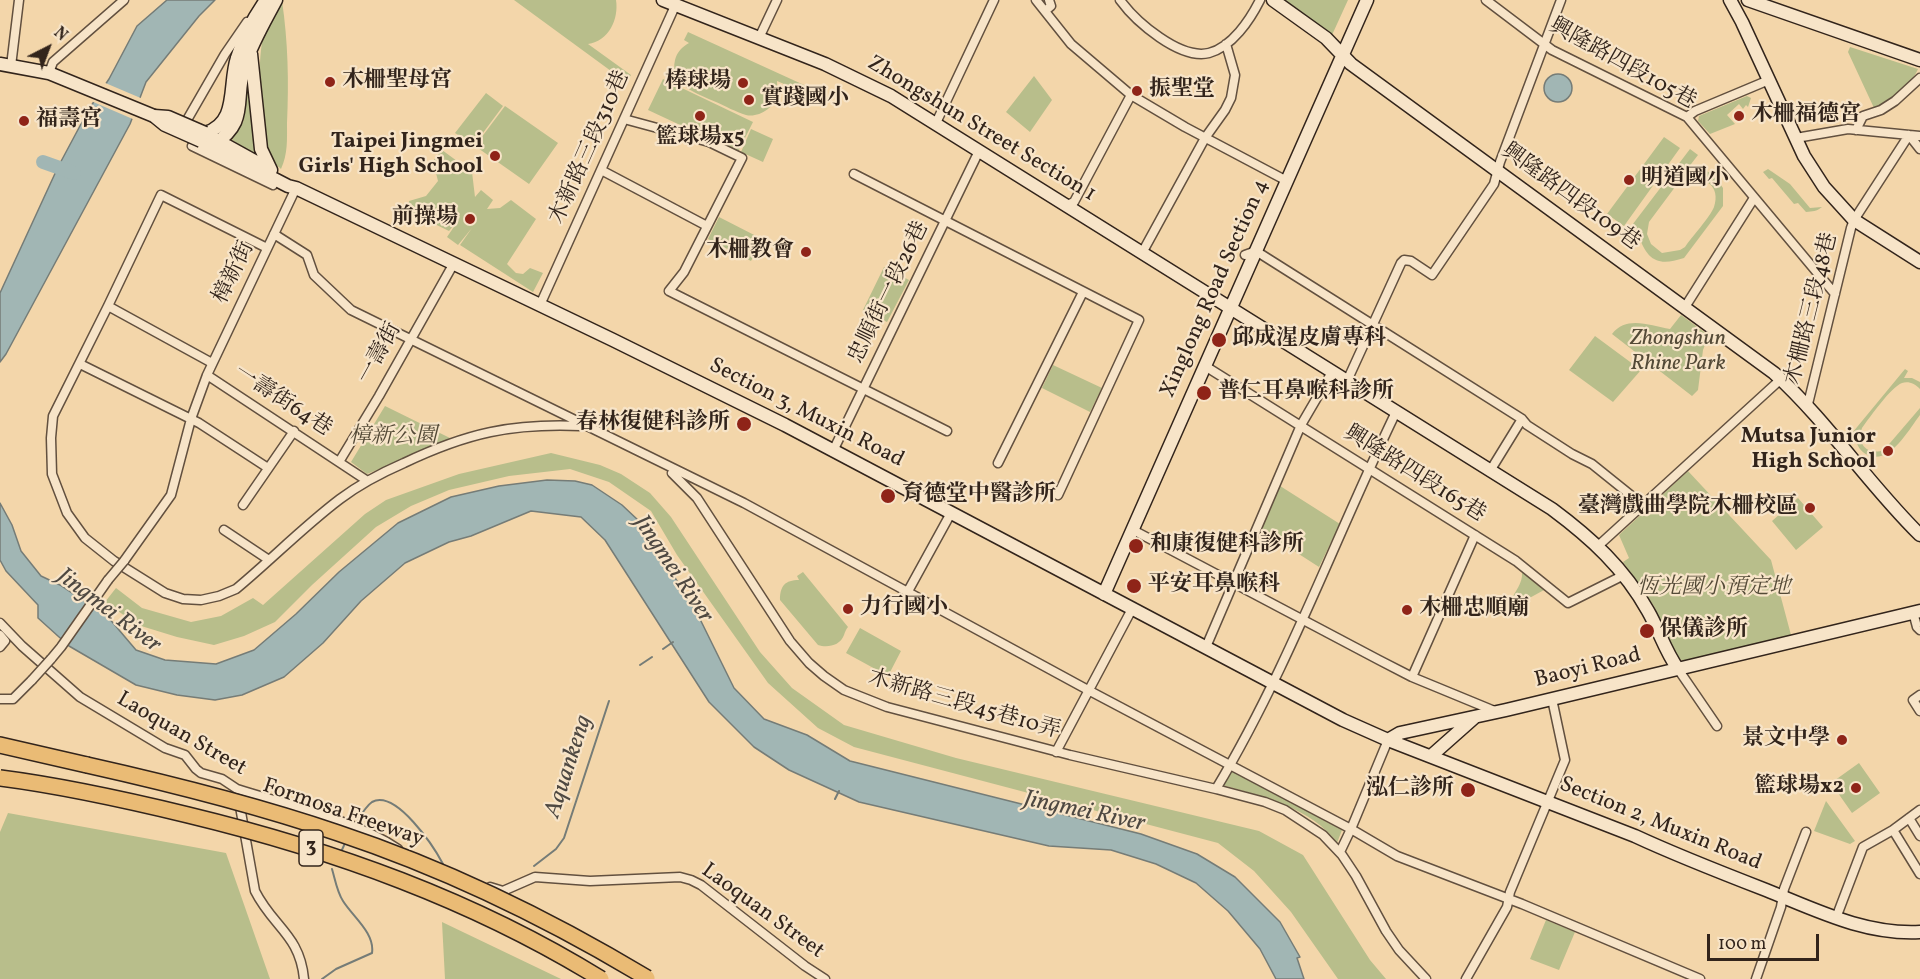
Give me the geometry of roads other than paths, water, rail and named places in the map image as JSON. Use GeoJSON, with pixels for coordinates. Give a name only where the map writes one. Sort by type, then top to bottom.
{"type":"FeatureCollection","features":[{"type":"Feature","properties":{"kind":"highway"},"geometry":{"type":"LineString","coordinates":[[0,745],[87,765]]}},
{"type":"Feature","properties":{"kind":"highway","name":"Formosa Freeway"},"geometry":{"type":"LineString","coordinates":[[0,752],[87,765],[173,785],[256,807],[360,841],[505,900],[593,945],[648,978]]}},
{"type":"Feature","properties":{"kind":"highway","name":"Formosa Freeway"},"geometry":{"type":"LineString","coordinates":[[0,778],[118,798],[257,831],[356,862],[449,900],[520,934],[601,979]]}},
{"type":"Feature","properties":{"kind":"main road"},"geometry":{"type":"LineString","coordinates":[[206,142],[227,116],[236,61],[258,11],[266,0]]}},
{"type":"Feature","properties":{"kind":"main road"},"geometry":{"type":"LineString","coordinates":[[206,142],[234,128],[238,116],[244,67],[276,0]]}},
{"type":"Feature","properties":{"kind":"main road","name":"興隆路四段109巷"},"geometry":{"type":"LineString","coordinates":[[1273,0],[1326,38],[1351,64],[1755,358],[1781,380],[1808,408],[1920,535]]}},
{"type":"Feature","properties":{"kind":"main road","name":"Xinglong Road Section 4"},"geometry":{"type":"LineString","coordinates":[[1101,592],[1339,52],[1358,0]]}},
{"type":"Feature","properties":{"kind":"main road","name":"Xinglong Road Section 4"},"geometry":{"type":"LineString","coordinates":[[1339,52],[1367,0]]}},
{"type":"Feature","properties":{"kind":"main road"},"geometry":{"type":"LineString","coordinates":[[1730,0],[1814,173],[1854,220],[1920,262]]}},
{"type":"Feature","properties":{"kind":"main road"},"geometry":{"type":"LineString","coordinates":[[1748,0],[1920,60]]}},
{"type":"Feature","properties":{"kind":"main road","name":"Zhongshun Street Section 1"},"geometry":{"type":"LineString","coordinates":[[669,3],[856,78],[891,96],[1552,509],[1598,546],[1624,574],[1648,610],[1678,669]]}},
{"type":"Feature","properties":{"kind":"main road"},"geometry":{"type":"LineString","coordinates":[[250,51],[261,149],[271,170]]}},
{"type":"Feature","properties":{"kind":"main road"},"geometry":{"type":"LineString","coordinates":[[5,65],[68,79],[154,116],[168,117],[206,142]]}},
{"type":"Feature","properties":{"kind":"main road","name":"Section 3, Muxin Road"},"geometry":{"type":"LineString","coordinates":[[206,142],[271,170],[290,180],[296,188]]}},
{"type":"Feature","properties":{"kind":"main road","name":"Section 3, Muxin Road"},"geometry":{"type":"LineString","coordinates":[[206,142],[249,167],[454,263],[833,451],[1343,720],[1388,740]]}},
{"type":"Feature","properties":{"kind":"main road","name":"Xinglong Road Section 4"},"geometry":{"type":"LineString","coordinates":[[1101,592],[1133,530],[1205,366],[1227,306]]}},
{"type":"Feature","properties":{"kind":"main road","name":"Baoyi Road"},"geometry":{"type":"LineString","coordinates":[[1388,740],[1400,733],[1497,712],[1917,611]]}},
{"type":"Feature","properties":{"kind":"main road"},"geometry":{"type":"LineString","coordinates":[[1431,756],[1476,716]]}},
{"type":"Feature","properties":{"kind":"main road","name":"Section 2, Muxin Road"},"geometry":{"type":"LineString","coordinates":[[1388,740],[1836,918],[1866,928],[1906,933],[1920,932]]}},
{"type":"Feature","properties":{"kind":"street"},"geometry":{"type":"LineString","coordinates":[[5,65],[19,0]]}},
{"type":"Feature","properties":{"kind":"street"},"geometry":{"type":"LineString","coordinates":[[49,73],[53,63],[124,0]]}},
{"type":"Feature","properties":{"kind":"street"},"geometry":{"type":"LineString","coordinates":[[759,38],[777,0]]}},
{"type":"Feature","properties":{"kind":"street"},"geometry":{"type":"LineString","coordinates":[[936,123],[994,0]]}},
{"type":"Feature","properties":{"kind":"street"},"geometry":{"type":"LineString","coordinates":[[1036,0],[1071,44],[1131,95],[1205,138],[1283,179]]}},
{"type":"Feature","properties":{"kind":"street"},"geometry":{"type":"LineString","coordinates":[[1045,11],[1051,6],[1050,0]]}},
{"type":"Feature","properties":{"kind":"street"},"geometry":{"type":"LineString","coordinates":[[1120,0],[1143,25],[1155,34],[1185,50],[1199,54],[1208,53],[1226,44],[1245,25],[1260,0]]}},
{"type":"Feature","properties":{"kind":"street","name":"興隆路四段105巷"},"geometry":{"type":"LineString","coordinates":[[1486,0],[1557,53],[1687,117],[1835,294]]}},
{"type":"Feature","properties":{"kind":"street"},"geometry":{"type":"LineString","coordinates":[[1347,381],[1401,263],[1404,260],[1411,261],[1432,275],[1494,184],[1561,0]]}},
{"type":"Feature","properties":{"kind":"street","name":"木新路三段310巷"},"geometry":{"type":"LineString","coordinates":[[540,305],[624,119],[669,3]]}},
{"type":"Feature","properties":{"kind":"street"},"geometry":{"type":"LineString","coordinates":[[188,120],[225,54],[251,16],[258,11]]}},
{"type":"Feature","properties":{"kind":"street"},"geometry":{"type":"LineString","coordinates":[[1142,253],[1205,138],[1226,110],[1233,89],[1234,67],[1226,44]]}},
{"type":"Feature","properties":{"kind":"street"},"geometry":{"type":"LineString","coordinates":[[1856,130],[1863,116],[1881,110],[1920,78]]}},
{"type":"Feature","properties":{"kind":"street"},"geometry":{"type":"LineString","coordinates":[[1687,117],[1695,111],[1769,80]]}},
{"type":"Feature","properties":{"kind":"street"},"geometry":{"type":"LineString","coordinates":[[1067,205],[1074,202],[1131,95]]}},
{"type":"Feature","properties":{"kind":"street"},"geometry":{"type":"LineString","coordinates":[[624,119],[709,142],[742,158],[684,272],[669,291],[947,431]]}},
{"type":"Feature","properties":{"kind":"street"},"geometry":{"type":"LineString","coordinates":[[1796,138],[1838,129],[1920,136]]}},
{"type":"Feature","properties":{"kind":"street"},"geometry":{"type":"LineString","coordinates":[[1909,135],[1920,149]]}},
{"type":"Feature","properties":{"kind":"street","name":"木柵路三段48巷"},"geometry":{"type":"LineString","coordinates":[[1808,408],[1854,220],[1909,135]]}},
{"type":"Feature","properties":{"kind":"street","name":"Section 3, Muxin Road"},"geometry":{"type":"LineString","coordinates":[[206,142],[285,190],[296,188]]}},
{"type":"Feature","properties":{"kind":"street","name":"忠順街一段26巷"},"geometry":{"type":"LineString","coordinates":[[833,451],[979,151]]}},
{"type":"Feature","properties":{"kind":"street"},"geometry":{"type":"LineString","coordinates":[[601,170],[707,226]]}},
{"type":"Feature","properties":{"kind":"street"},"geometry":{"type":"LineString","coordinates":[[854,174],[1139,320],[1058,495]]}},
{"type":"Feature","properties":{"kind":"street","name":"樟新街"},"geometry":{"type":"LineString","coordinates":[[191,419],[212,363],[296,188]]}},
{"type":"Feature","properties":{"kind":"street"},"geometry":{"type":"LineString","coordinates":[[267,248],[160,195],[53,416],[52,474],[67,513],[85,538],[114,561],[165,593],[183,599],[201,600],[236,589],[339,500],[366,480],[435,448],[482,433],[535,425],[587,427]]}},
{"type":"Feature","properties":{"kind":"street"},"geometry":{"type":"LineString","coordinates":[[1685,307],[1754,198]]}},
{"type":"Feature","properties":{"kind":"street"},"geometry":{"type":"LineString","coordinates":[[274,234],[307,255],[314,275],[351,310],[744,503],[907,593],[1351,829],[1397,856],[1700,979]]}},
{"type":"Feature","properties":{"kind":"street"},"geometry":{"type":"LineString","coordinates":[[1251,253],[1372,324],[1522,419],[1527,425],[1592,464],[1643,505]]}},
{"type":"Feature","properties":{"kind":"street","name":"一壽街"},"geometry":{"type":"LineString","coordinates":[[339,462],[454,263]]}},
{"type":"Feature","properties":{"kind":"street"},"geometry":{"type":"LineString","coordinates":[[998,463],[1083,292]]}},
{"type":"Feature","properties":{"kind":"street"},"geometry":{"type":"LineString","coordinates":[[108,306],[212,363]]}},
{"type":"Feature","properties":{"kind":"street"},"geometry":{"type":"LineString","coordinates":[[80,364],[191,419],[268,468]]}},
{"type":"Feature","properties":{"kind":"street","name":"興隆路四段165巷"},"geometry":{"type":"LineString","coordinates":[[1205,366],[1516,561],[1568,603],[1624,574]]}},
{"type":"Feature","properties":{"kind":"street"},"geometry":{"type":"LineString","coordinates":[[1206,647],[1301,425],[1332,372]]}},
{"type":"Feature","properties":{"kind":"street","name":"一壽街64巷"},"geometry":{"type":"LineString","coordinates":[[207,375],[366,480]]}},
{"type":"Feature","properties":{"kind":"street"},"geometry":{"type":"LineString","coordinates":[[1598,546],[1781,380]]}},
{"type":"Feature","properties":{"kind":"street"},"geometry":{"type":"LineString","coordinates":[[1216,789],[1274,684],[1396,412]]}},
{"type":"Feature","properties":{"kind":"street"},"geometry":{"type":"LineString","coordinates":[[0,699],[13,699],[61,647],[171,495],[191,419]]}},
{"type":"Feature","properties":{"kind":"street"},"geometry":{"type":"LineString","coordinates":[[1490,471],[1522,419]]}},
{"type":"Feature","properties":{"kind":"street"},"geometry":{"type":"LineString","coordinates":[[243,505],[294,431]]}},
{"type":"Feature","properties":{"kind":"street","name":"木新路三段45巷10弄"},"geometry":{"type":"LineString","coordinates":[[663,465],[697,498],[790,641],[808,663],[844,690],[887,707],[1056,752],[1216,789],[1265,802],[1285,810],[1323,835],[1340,852],[1392,940],[1426,979]]}},
{"type":"Feature","properties":{"kind":"street"},"geometry":{"type":"LineString","coordinates":[[907,593],[951,513]]}},
{"type":"Feature","properties":{"kind":"street"},"geometry":{"type":"LineString","coordinates":[[224,530],[269,560]]}},
{"type":"Feature","properties":{"kind":"street"},"geometry":{"type":"LineString","coordinates":[[1133,530],[1412,677],[1497,712]]}},
{"type":"Feature","properties":{"kind":"street"},"geometry":{"type":"LineString","coordinates":[[1412,677],[1475,535]]}},
{"type":"Feature","properties":{"kind":"street"},"geometry":{"type":"LineString","coordinates":[[1056,752],[1132,609]]}},
{"type":"Feature","properties":{"kind":"street"},"geometry":{"type":"LineString","coordinates":[[1917,611],[1917,627],[1920,630]]}},
{"type":"Feature","properties":{"kind":"street","name":"Laoquan Street"},"geometry":{"type":"LineString","coordinates":[[0,623],[22,646],[80,697],[165,748],[185,755],[201,773],[222,779],[237,789],[343,823],[387,842],[407,855],[462,878],[503,891],[535,877],[590,881],[680,877],[691,880],[825,979]]}},
{"type":"Feature","properties":{"kind":"street"},"geometry":{"type":"LineString","coordinates":[[0,635],[6,641],[0,647]]}},
{"type":"Feature","properties":{"kind":"street"},"geometry":{"type":"LineString","coordinates":[[1678,669],[1717,726]]}},
{"type":"Feature","properties":{"kind":"street"},"geometry":{"type":"LineString","coordinates":[[1917,698],[1920,711]]}},
{"type":"Feature","properties":{"kind":"street"},"geometry":{"type":"LineString","coordinates":[[1466,979],[1508,903],[1565,760],[1552,699]]}},
{"type":"Feature","properties":{"kind":"street"},"geometry":{"type":"LineString","coordinates":[[1340,852],[1388,740]]}},
{"type":"Feature","properties":{"kind":"street"},"geometry":{"type":"LineString","coordinates":[[237,789],[255,891],[297,948],[304,979]]}},
{"type":"Feature","properties":{"kind":"street"},"geometry":{"type":"LineString","coordinates":[[1836,918],[1863,846],[1893,830],[1920,810]]}},
{"type":"Feature","properties":{"kind":"street"},"geometry":{"type":"LineString","coordinates":[[1909,818],[1920,836]]}},
{"type":"Feature","properties":{"kind":"street"},"geometry":{"type":"LineString","coordinates":[[1893,830],[1920,874]]}},
{"type":"Feature","properties":{"kind":"street"},"geometry":{"type":"LineString","coordinates":[[1756,979],[1781,907],[1784,889],[1806,832]]}},
{"type":"Feature","properties":{"kind":"waterway"},"geometry":{"type":"LineString","coordinates":[[43,162],[74,173]]}},
{"type":"Feature","properties":{"kind":"waterway","name":"Aquankeng"},"geometry":{"type":"LineString","coordinates":[[663,649],[673,642]]}},
{"type":"Feature","properties":{"kind":"waterway","name":"Aquankeng"},"geometry":{"type":"LineString","coordinates":[[640,665],[652,657]]}},
{"type":"Feature","properties":{"kind":"waterway","name":"Aquankeng"},"geometry":{"type":"LineString","coordinates":[[534,866],[556,849],[564,838],[609,701]]}},
{"type":"Feature","properties":{"kind":"waterway"},"geometry":{"type":"LineString","coordinates":[[835,799],[839,791]]}},
{"type":"Feature","properties":{"kind":"waterway","name":"Aquankeng"},"geometry":{"type":"LineString","coordinates":[[355,824],[372,802],[382,800],[392,804],[403,811],[423,833],[443,864]]}},
{"type":"Feature","properties":{"kind":"waterway","name":"Aquankeng"},"geometry":{"type":"LineString","coordinates":[[341,852],[346,841]]}},
{"type":"Feature","properties":{"kind":"waterway","name":"Aquankeng"},"geometry":{"type":"LineString","coordinates":[[322,979],[336,969],[372,953],[367,932],[341,897],[332,869]]}},
{"type":"Feature","properties":{"kind":"place","name":"木柵聖母宮"},"geometry":{"type":"Point","coordinates":[330,82]}},
{"type":"Feature","properties":{"kind":"place","name":"棒球場"},"geometry":{"type":"Point","coordinates":[743,83]}},
{"type":"Feature","properties":{"kind":"place","name":"振聖堂"},"geometry":{"type":"Point","coordinates":[1137,91]}},
{"type":"Feature","properties":{"kind":"place","name":"實踐國小"},"geometry":{"type":"Point","coordinates":[749,100]}},
{"type":"Feature","properties":{"kind":"place","name":"籃球場x5"},"geometry":{"type":"Point","coordinates":[700,116]}},
{"type":"Feature","properties":{"kind":"place","name":"木柵福德宮"},"geometry":{"type":"Point","coordinates":[1739,116]}},
{"type":"Feature","properties":{"kind":"place","name":"福壽宮"},"geometry":{"type":"Point","coordinates":[24,121]}},
{"type":"Feature","properties":{"kind":"place","name":"Taipei Jingmei Girls' High School"},"geometry":{"type":"Point","coordinates":[495,156]}},
{"type":"Feature","properties":{"kind":"place","name":"明道國小"},"geometry":{"type":"Point","coordinates":[1629,180]}},
{"type":"Feature","properties":{"kind":"place","name":"前操場"},"geometry":{"type":"Point","coordinates":[470,219]}},
{"type":"Feature","properties":{"kind":"place","name":"木柵教會"},"geometry":{"type":"Point","coordinates":[806,252]}},
{"type":"Feature","properties":{"kind":"place","name":"邱成湦皮膚專科"},"geometry":{"type":"Point","coordinates":[1219,340]}},
{"type":"Feature","properties":{"kind":"place","name":"普仁耳鼻喉科診所"},"geometry":{"type":"Point","coordinates":[1204,393]}},
{"type":"Feature","properties":{"kind":"place","name":"春林復健科診所"},"geometry":{"type":"Point","coordinates":[744,424]}},
{"type":"Feature","properties":{"kind":"place","name":"Mutsa Junior High School"},"geometry":{"type":"Point","coordinates":[1888,451]}},
{"type":"Feature","properties":{"kind":"place","name":"育德堂中醫診所"},"geometry":{"type":"Point","coordinates":[888,496]}},
{"type":"Feature","properties":{"kind":"place","name":"臺灣戲曲學院木柵校區"},"geometry":{"type":"Point","coordinates":[1810,508]}},
{"type":"Feature","properties":{"kind":"place","name":"和康復健科診所"},"geometry":{"type":"Point","coordinates":[1136,546]}},
{"type":"Feature","properties":{"kind":"place","name":"平安耳鼻喉科"},"geometry":{"type":"Point","coordinates":[1134,586]}},
{"type":"Feature","properties":{"kind":"place","name":"力行國小"},"geometry":{"type":"Point","coordinates":[848,609]}},
{"type":"Feature","properties":{"kind":"place","name":"木柵忠順廟"},"geometry":{"type":"Point","coordinates":[1407,610]}},
{"type":"Feature","properties":{"kind":"place","name":"保儀診所"},"geometry":{"type":"Point","coordinates":[1647,631]}},
{"type":"Feature","properties":{"kind":"place","name":"景文中學"},"geometry":{"type":"Point","coordinates":[1842,740]}},
{"type":"Feature","properties":{"kind":"place","name":"籃球場x2"},"geometry":{"type":"Point","coordinates":[1856,788]}},
{"type":"Feature","properties":{"kind":"place","name":"泓仁診所"},"geometry":{"type":"Point","coordinates":[1468,790]}},
{"type":"Feature","properties":{"kind":"park label","name":"Zhongshun Rhine Park"},"geometry":{"type":"Point","coordinates":[1678,352]}},
{"type":"Feature","properties":{"kind":"park label","name":"樟新公園"},"geometry":{"type":"Point","coordinates":[393,438]}},
{"type":"Feature","properties":{"kind":"park label","name":"恆光國小預定地"},"geometry":{"type":"Point","coordinates":[1714,589]}},
{"type":"Feature","properties":{"kind":"water label","name":"Jingmei River"},"geometry":{"type":"Point","coordinates":[672,570]}},
{"type":"Feature","properties":{"kind":"water label","name":"Jingmei River"},"geometry":{"type":"Point","coordinates":[108,612]}},
{"type":"Feature","properties":{"kind":"water label","name":"Jingmei River"},"geometry":{"type":"Point","coordinates":[1084,813]}}]}
